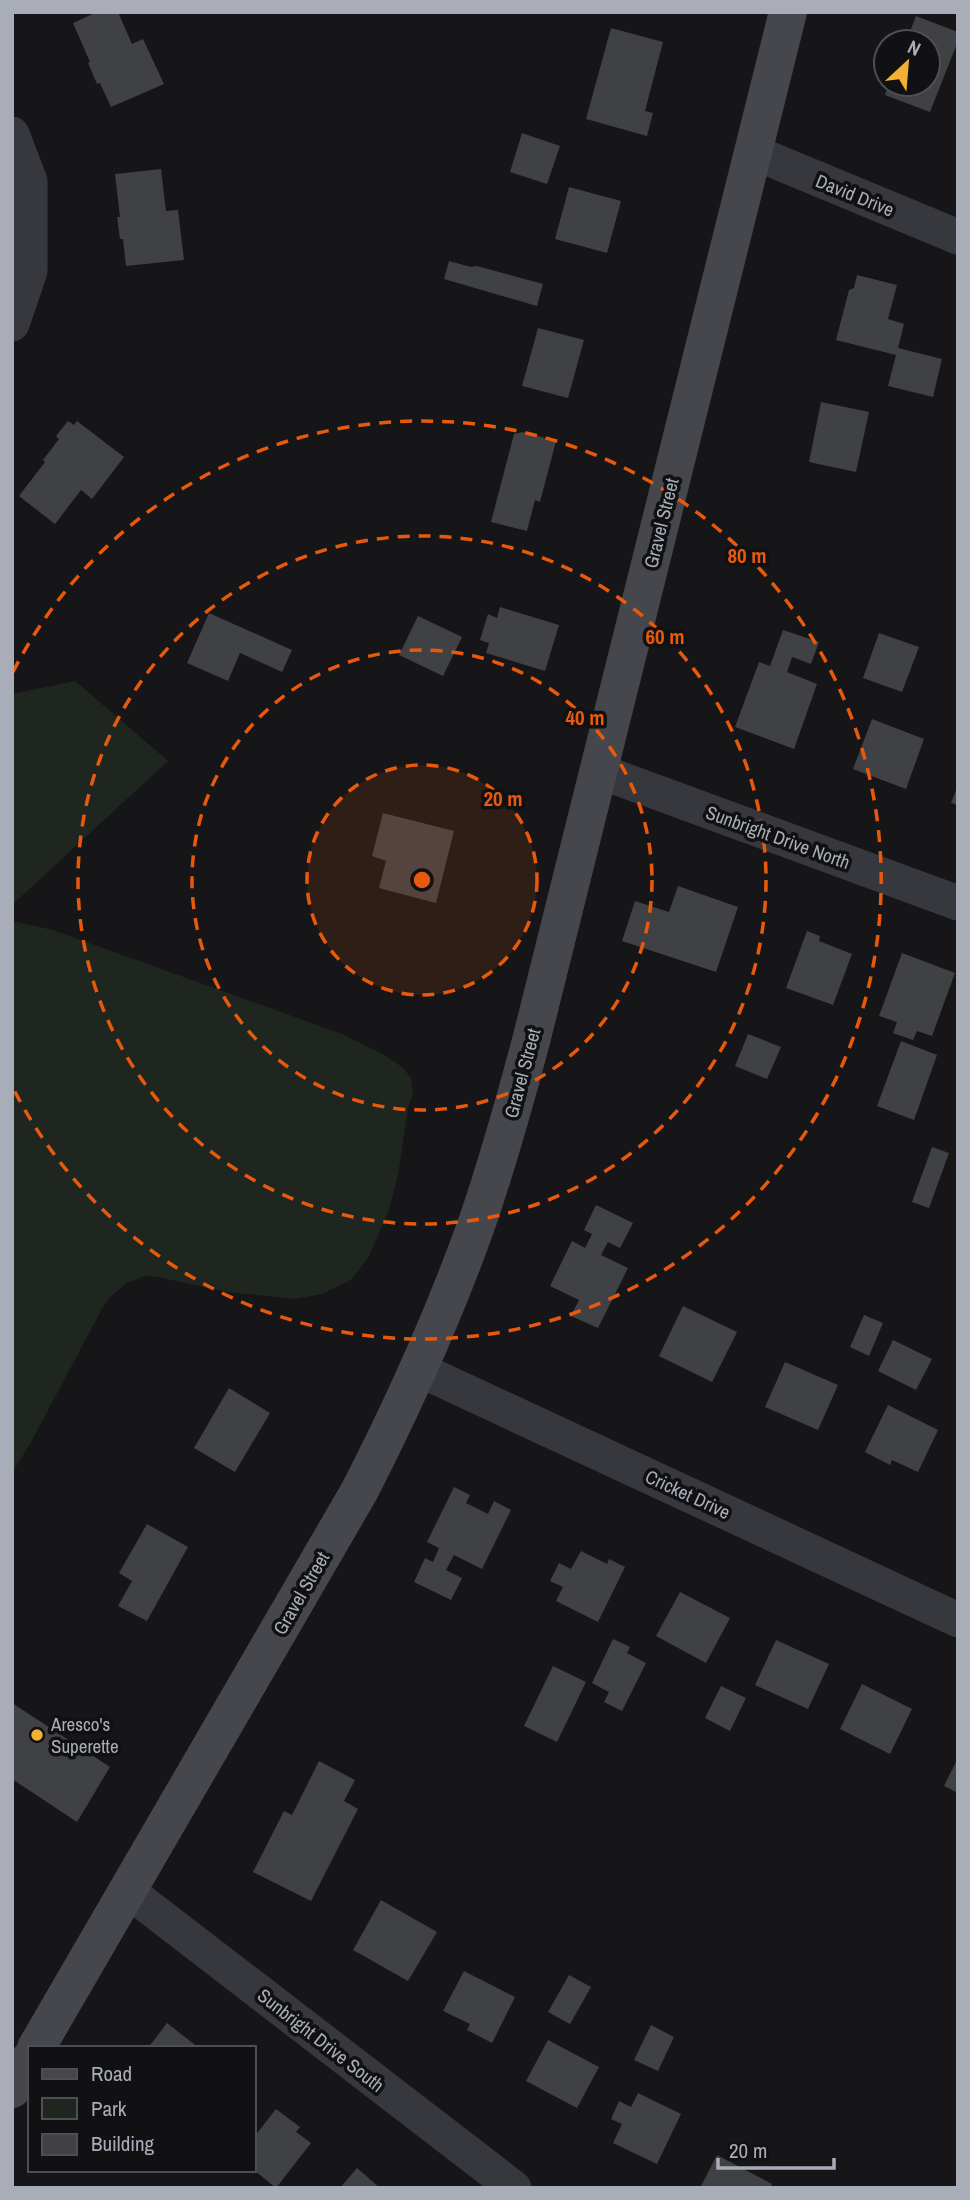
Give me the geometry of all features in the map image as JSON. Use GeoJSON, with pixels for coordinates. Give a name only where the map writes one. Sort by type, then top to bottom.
{"type":"FeatureCollection","features":[{"type":"Feature","properties":{"kind":"street","name":"Gravel Street"},"geometry":{"type":"LineString","coordinates":[[37,2046],[360,1490],[389,1433],[457,1274],[499,1153],[531,1041],[788,12]]}},
{"type":"Feature","properties":{"kind":"street"},"geometry":{"type":"LineString","coordinates":[[12,134],[30,181],[30,271],[12,324]]}},
{"type":"Feature","properties":{"kind":"street","name":"David Drive"},"geometry":{"type":"LineString","coordinates":[[753,152],[958,237]]}},
{"type":"Feature","properties":{"kind":"street","name":"Sunbright Drive North"},"geometry":{"type":"LineString","coordinates":[[599,771],[958,903]]}},
{"type":"Feature","properties":{"kind":"street","name":"Cricket Drive"},"geometry":{"type":"LineString","coordinates":[[418,1368],[958,1620]]}},
{"type":"Feature","properties":{"kind":"street","name":"Sunbright Drive South"},"geometry":{"type":"LineString","coordinates":[[128,1891],[514,2188]]}},
{"type":"Feature","properties":{"kind":"street"},"geometry":{"type":"LineString","coordinates":[[12,2089],[28,2062]]}},
{"type":"Feature","properties":{"kind":"green space"},"geometry":{"type":"Polygon","coordinates":[[[75,681],[168,761],[12,905],[12,694],[75,681]]]}},
{"type":"Feature","properties":{"kind":"green space"},"geometry":{"type":"Polygon","coordinates":[[[12,921],[53,930],[342,1034],[383,1054],[402,1067],[411,1078],[413,1094],[389,1210],[368,1258],[351,1280],[322,1294],[296,1299],[227,1292],[158,1277],[145,1276],[127,1283],[111,1296],[103,1307],[12,1473],[12,921]]]}},
{"type":"Feature","properties":{"kind":"building"},"geometry":{"type":"Polygon","coordinates":[[[97,12],[118,12],[132,44],[143,39],[164,84],[111,107],[100,83],[97,84],[73,23],[97,12]]]}},
{"type":"Feature","properties":{"kind":"building"},"geometry":{"type":"Polygon","coordinates":[[[916,16],[958,32],[958,41],[942,82],[942,28],[911,28],[916,16]]]}},
{"type":"Feature","properties":{"kind":"building"},"geometry":{"type":"Polygon","coordinates":[[[611,28],[663,42],[645,111],[653,113],[647,136],[586,119],[611,28]]]}},
{"type":"Feature","properties":{"kind":"building"},"geometry":{"type":"Polygon","coordinates":[[[893,98],[936,98],[930,112],[893,98]]]}},
{"type":"Feature","properties":{"kind":"building"},"geometry":{"type":"Polygon","coordinates":[[[522,133],[560,146],[547,184],[510,172],[522,133]]]}},
{"type":"Feature","properties":{"kind":"building"},"geometry":{"type":"Polygon","coordinates":[[[161,169],[166,211],[178,210],[184,260],[126,266],[117,217],[120,217],[115,174],[161,169]]]}},
{"type":"Feature","properties":{"kind":"building"},"geometry":{"type":"Polygon","coordinates":[[[569,187],[621,201],[607,253],[555,239],[569,187]]]}},
{"type":"Feature","properties":{"kind":"building"},"geometry":{"type":"Polygon","coordinates":[[[449,261],[543,284],[537,306],[444,279],[449,261]]]}},
{"type":"Feature","properties":{"kind":"building"},"geometry":{"type":"Polygon","coordinates":[[[857,275],[897,285],[888,319],[904,324],[898,348],[942,359],[933,397],[888,386],[896,355],[836,340],[849,290],[854,288],[857,275]]]}},
{"type":"Feature","properties":{"kind":"building"},"geometry":{"type":"Polygon","coordinates":[[[538,328],[584,340],[568,398],[522,386],[538,328]]]}},
{"type":"Feature","properties":{"kind":"building"},"geometry":{"type":"Polygon","coordinates":[[[821,402],[869,412],[856,472],[809,462],[821,402]]]}},
{"type":"Feature","properties":{"kind":"building"},"geometry":{"type":"Polygon","coordinates":[[[68,421],[74,425],[77,421],[124,457],[92,499],[81,490],[55,524],[19,496],[45,462],[43,460],[59,439],[56,436],[68,421]]]}},
{"type":"Feature","properties":{"kind":"building"},"geometry":{"type":"Polygon","coordinates":[[[523,432],[556,441],[540,502],[535,500],[527,531],[491,522],[514,434],[523,432]]]}},
{"type":"Feature","properties":{"kind":"building"},"geometry":{"type":"Polygon","coordinates":[[[500,607],[559,625],[545,671],[486,653],[489,643],[480,640],[488,614],[497,618],[500,607]]]}},
{"type":"Feature","properties":{"kind":"building"},"geometry":{"type":"Polygon","coordinates":[[[209,613],[292,650],[282,672],[240,653],[228,681],[187,663],[209,613]]]}},
{"type":"Feature","properties":{"kind":"building"},"geometry":{"type":"Polygon","coordinates":[[[418,616],[462,637],[443,676],[399,655],[418,616]]]}},
{"type":"Feature","properties":{"kind":"building"},"geometry":{"type":"Polygon","coordinates":[[[783,630],[819,642],[811,664],[792,657],[787,672],[817,684],[794,749],[735,727],[759,662],[770,666],[783,630]]]}},
{"type":"Feature","properties":{"kind":"building"},"geometry":{"type":"Polygon","coordinates":[[[879,633],[919,647],[902,692],[863,678],[879,633]]]}},
{"type":"Feature","properties":{"kind":"building"},"geometry":{"type":"Polygon","coordinates":[[[872,719],[924,739],[906,789],[853,769],[872,719]]]}},
{"type":"Feature","properties":{"kind":"building"},"geometry":{"type":"Polygon","coordinates":[[[958,785],[958,805],[951,803],[958,785]]]}},
{"type":"Feature","properties":{"kind":"building"},"geometry":{"type":"Polygon","coordinates":[[[383,813],[454,831],[436,903],[379,888],[386,861],[372,856],[383,813]]]}},
{"type":"Feature","properties":{"kind":"building"},"geometry":{"type":"Polygon","coordinates":[[[678,886],[738,907],[716,972],[622,941],[635,901],[669,912],[678,886]]]}},
{"type":"Feature","properties":{"kind":"building"},"geometry":{"type":"Polygon","coordinates":[[[807,931],[820,936],[819,941],[852,954],[833,1005],[786,988],[807,931]]]}},
{"type":"Feature","properties":{"kind":"building"},"geometry":{"type":"Polygon","coordinates":[[[902,953],[955,973],[932,1036],[917,1031],[913,1040],[893,1033],[897,1022],[879,1016],[902,953]]]}},
{"type":"Feature","properties":{"kind":"building"},"geometry":{"type":"Polygon","coordinates":[[[748,1034],[781,1047],[767,1079],[735,1066],[748,1034]]]}},
{"type":"Feature","properties":{"kind":"building"},"geometry":{"type":"Polygon","coordinates":[[[901,1041],[937,1055],[914,1120],[877,1106],[901,1041]]]}},
{"type":"Feature","properties":{"kind":"building"},"geometry":{"type":"Polygon","coordinates":[[[932,1147],[949,1153],[929,1208],[912,1202],[932,1147]]]}},
{"type":"Feature","properties":{"kind":"building"},"geometry":{"type":"Polygon","coordinates":[[[596,1205],[633,1223],[620,1248],[608,1242],[601,1255],[628,1268],[598,1328],[571,1316],[579,1300],[550,1286],[572,1241],[585,1248],[592,1234],[584,1230],[596,1205]]]}},
{"type":"Feature","properties":{"kind":"building"},"geometry":{"type":"Polygon","coordinates":[[[683,1306],[737,1332],[712,1382],[659,1356],[683,1306]]]}},
{"type":"Feature","properties":{"kind":"building"},"geometry":{"type":"Polygon","coordinates":[[[864,1315],[883,1323],[869,1356],[850,1347],[864,1315]]]}},
{"type":"Feature","properties":{"kind":"building"},"geometry":{"type":"Polygon","coordinates":[[[893,1340],[932,1359],[916,1390],[878,1371],[893,1340]]]}},
{"type":"Feature","properties":{"kind":"building"},"geometry":{"type":"Polygon","coordinates":[[[785,1362],[838,1385],[818,1430],[765,1407],[785,1362]]]}},
{"type":"Feature","properties":{"kind":"building"},"geometry":{"type":"Polygon","coordinates":[[[229,1388],[270,1413],[235,1472],[194,1448],[229,1388]]]}},
{"type":"Feature","properties":{"kind":"building"},"geometry":{"type":"Polygon","coordinates":[[[888,1405],[938,1430],[918,1472],[892,1460],[890,1465],[865,1452],[888,1405]]]}},
{"type":"Feature","properties":{"kind":"building"},"geometry":{"type":"Polygon","coordinates":[[[454,1487],[470,1495],[466,1503],[488,1514],[494,1501],[511,1510],[482,1569],[454,1555],[446,1570],[462,1578],[451,1600],[414,1582],[425,1558],[433,1562],[439,1548],[427,1542],[454,1487]]]}},
{"type":"Feature","properties":{"kind":"building"},"geometry":{"type":"Polygon","coordinates":[[[147,1524],[188,1547],[147,1621],[118,1606],[132,1581],[119,1573],[147,1524]]]}},
{"type":"Feature","properties":{"kind":"building"},"geometry":{"type":"Polygon","coordinates":[[[581,1551],[607,1564],[609,1559],[625,1567],[598,1622],[556,1601],[563,1587],[550,1581],[559,1563],[571,1569],[581,1551]]]}},
{"type":"Feature","properties":{"kind":"building"},"geometry":{"type":"Polygon","coordinates":[[[680,1592],[730,1618],[706,1663],[656,1636],[680,1592]]]}},
{"type":"Feature","properties":{"kind":"building"},"geometry":{"type":"Polygon","coordinates":[[[613,1639],[630,1647],[627,1653],[646,1663],[622,1711],[604,1702],[609,1692],[592,1683],[613,1639]]]}},
{"type":"Feature","properties":{"kind":"building"},"geometry":{"type":"Polygon","coordinates":[[[776,1640],[829,1664],[808,1709],[755,1685],[776,1640]]]}},
{"type":"Feature","properties":{"kind":"building"},"geometry":{"type":"Polygon","coordinates":[[[553,1666],[586,1682],[557,1742],[524,1726],[553,1666]]]}},
{"type":"Feature","properties":{"kind":"building"},"geometry":{"type":"Polygon","coordinates":[[[862,1684],[912,1709],[890,1754],[840,1729],[862,1684]]]}},
{"type":"Feature","properties":{"kind":"building"},"geometry":{"type":"Polygon","coordinates":[[[721,1686],[746,1698],[730,1731],[705,1718],[721,1686]]]}},
{"type":"Feature","properties":{"kind":"building","name":"Aresco's Superette"},"geometry":{"type":"Polygon","coordinates":[[[12,1703],[110,1767],[77,1822],[12,1779],[12,1703]]]}},
{"type":"Feature","properties":{"kind":"building"},"geometry":{"type":"Polygon","coordinates":[[[958,1758],[958,1793],[944,1786],[958,1758]]]}},
{"type":"Feature","properties":{"kind":"building"},"geometry":{"type":"Polygon","coordinates":[[[319,1761],[355,1780],[344,1801],[358,1809],[311,1901],[253,1872],[284,1811],[292,1815],[319,1761]]]}},
{"type":"Feature","properties":{"kind":"building"},"geometry":{"type":"Polygon","coordinates":[[[381,1900],[437,1932],[408,1981],[353,1950],[381,1900]]]}},
{"type":"Feature","properties":{"kind":"building"},"geometry":{"type":"Polygon","coordinates":[[[464,1971],[515,1997],[492,2043],[467,2030],[470,2024],[443,2011],[464,1971]]]}},
{"type":"Feature","properties":{"kind":"building"},"geometry":{"type":"Polygon","coordinates":[[[569,1975],[591,1987],[570,2024],[548,2012],[569,1975]]]}},
{"type":"Feature","properties":{"kind":"building"},"geometry":{"type":"Polygon","coordinates":[[[167,2023],[196,2046],[150,2046],[167,2023]]]}},
{"type":"Feature","properties":{"kind":"building"},"geometry":{"type":"Polygon","coordinates":[[[651,2025],[674,2037],[658,2071],[634,2060],[651,2025]]]}},
{"type":"Feature","properties":{"kind":"building"},"geometry":{"type":"Polygon","coordinates":[[[548,2040],[599,2067],[577,2108],[526,2081],[548,2040]]]}},
{"type":"Feature","properties":{"kind":"building"},"geometry":{"type":"Polygon","coordinates":[[[638,2093],[681,2114],[657,2164],[613,2143],[622,2124],[611,2119],[619,2101],[631,2107],[638,2093]]]}},
{"type":"Feature","properties":{"kind":"building"},"geometry":{"type":"Polygon","coordinates":[[[276,2109],[300,2127],[296,2132],[311,2143],[276,2188],[256,2172],[256,2134],[276,2109]]]}},
{"type":"Feature","properties":{"kind":"building"},"geometry":{"type":"Polygon","coordinates":[[[717,2155],[772,2184],[770,2188],[700,2188],[717,2155]]]}},
{"type":"Feature","properties":{"kind":"building"},"geometry":{"type":"Polygon","coordinates":[[[357,2168],[380,2188],[340,2188],[357,2168]]]}},
{"type":"Feature","properties":{"kind":"place","name":"Aresco's Superette"},"geometry":{"type":"Point","coordinates":[37,1735]}}]}
